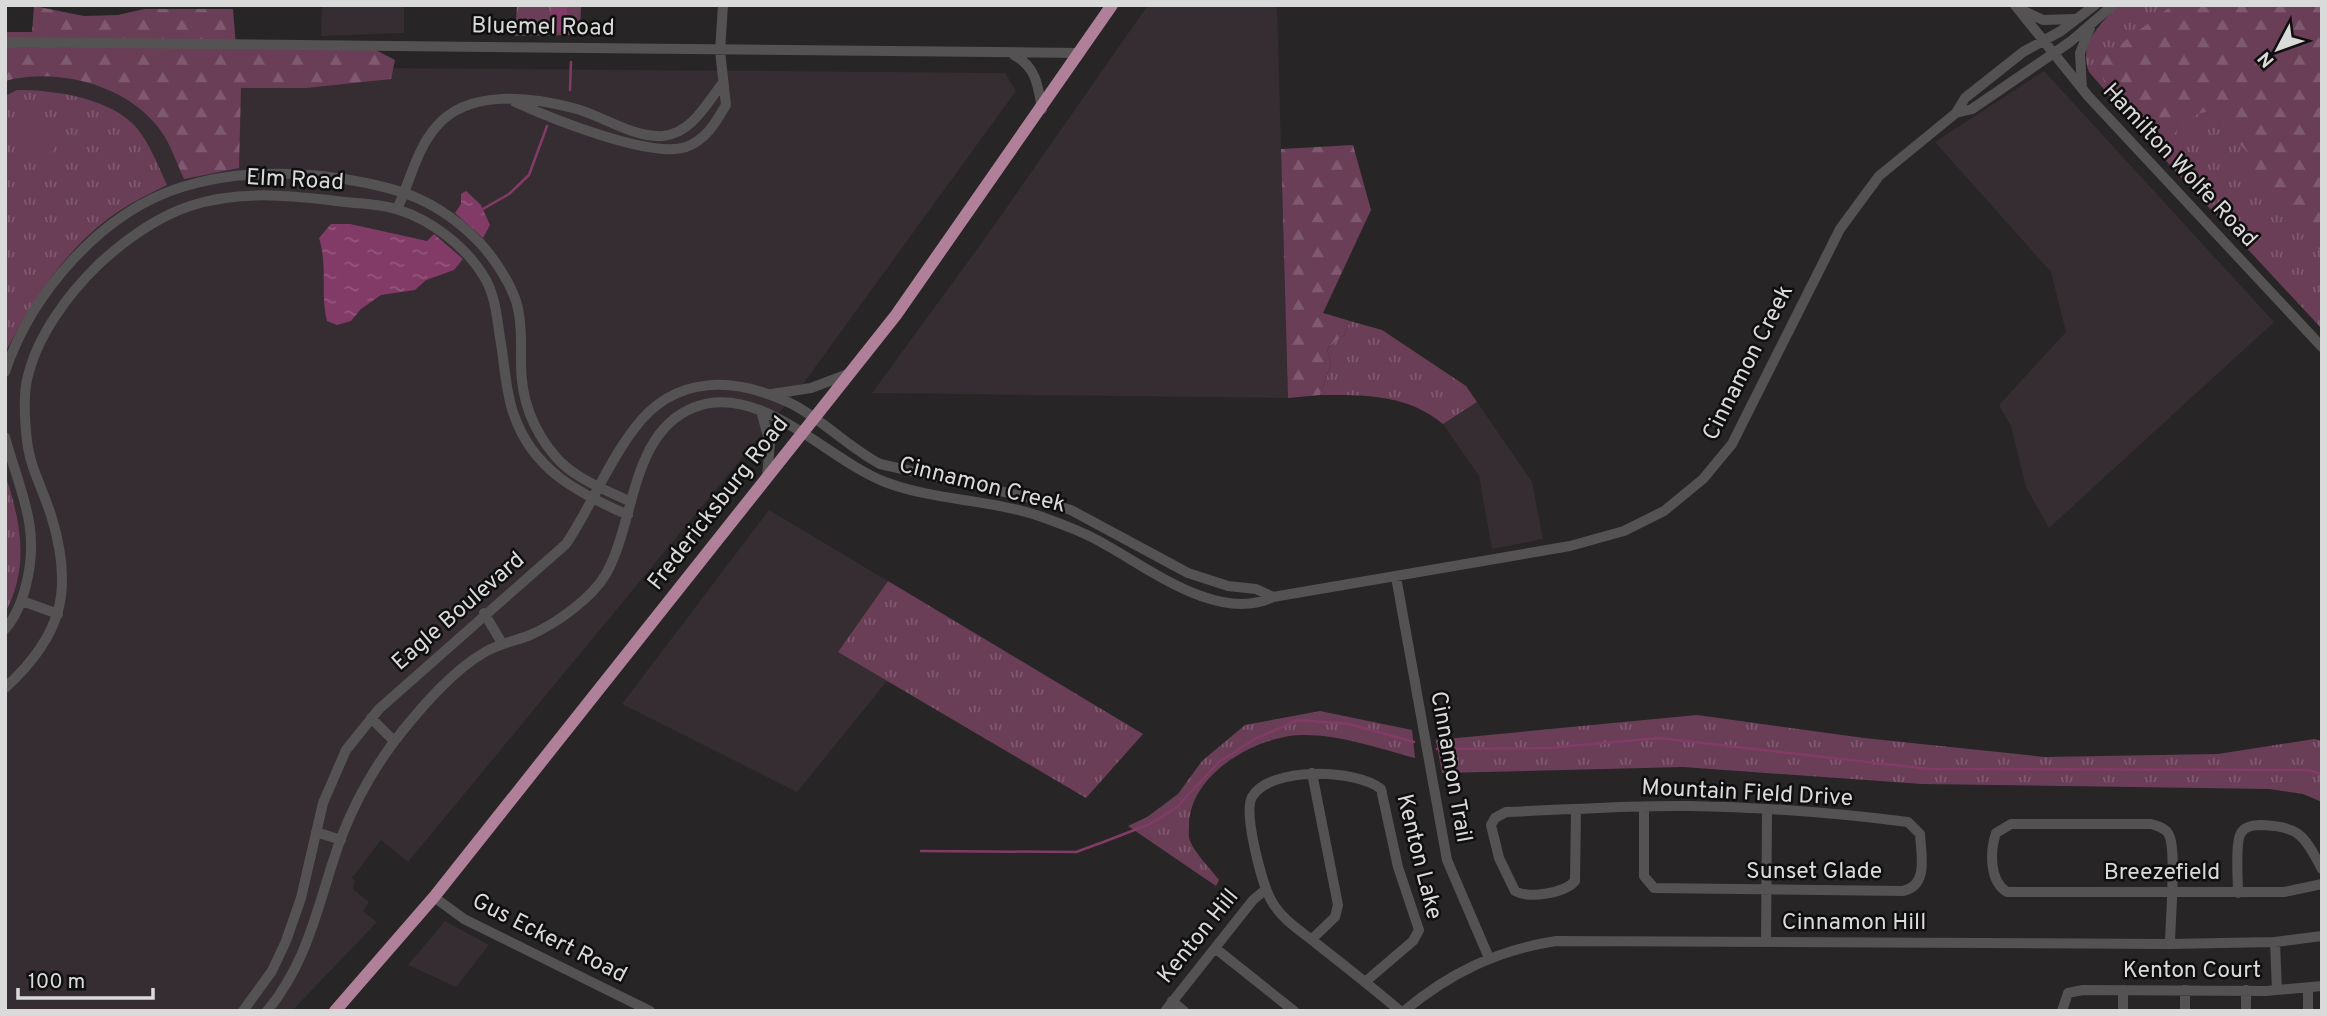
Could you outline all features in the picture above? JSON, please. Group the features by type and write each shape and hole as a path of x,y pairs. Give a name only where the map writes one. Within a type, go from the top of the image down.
{"main road":[{"name":"Fredericksburg Road","path":"335,1011 434,897 896,315 1112,5"}],"street":[{"path":"510,100 643,147 672,150 703,138 726,105 720,51 723,5"},
{"name":"Cinnamon Creek","path":"1956,113 1965,98 2024,52 2095,5"},
{"name":"Cinnamon Creek","path":"803,432 855,468 882,481 1038,516 1103,543 1168,581 1224,601 1259,603 1273,597 1551,551 1607,537 1656,515 1685,495 1720,460 1746,421 1821,265 1852,209 1896,160 1956,113 1972,108 2091,25 2113,5"},
{"path":"2016,6 2043,20 2078,18"},
{"name":"Hamilton Wolfe Road","path":"2016,6 2082,88 2322,347"},
{"path":"2082,88 2080,53 2091,25"},
{"name":"Bluemel Road","path":"5,42 1080,54"},
{"path":"1010,54 1030,66 1036,76 1042,109"},
{"path":"397,209 426,139 438,124 472,103 488,99 538,101 577,109 637,132 664,136 685,128 701,115 722,84"},
{"name":"Elm Road","path":"5,372 22,330 49,289 74,260 124,216 180,187 246,175 290,175 326,176 406,191 457,223 481,244 505,278 517,303 526,407 555,457 601,487 631,502"},
{"name":"Elm Road","path":"5,688 24,670 63,601 62,559 27,442 27,380 48,329 76,286 127,240 187,207 207,201 274,194 397,209 435,228 467,255 484,276 493,298 514,417 530,447 552,474 594,500 628,515"},
{"path":"768,394 811,388 849,373"},
{"name":"Eagle Boulevard","path":"243,1011 272,971 286,941 301,898 323,803 346,750 371,718 484,613 566,544 634,429 650,412 670,398 715,383 735,384 768,394 794,405 813,419"},
{"name":"Eagle Boulevard","path":"267,1011 297,967 310,938 341,840 359,797 394,741 425,705 481,654 502,643 532,634 581,601 605,575 654,440 679,414 699,405 721,402 761,411 803,432"},
{"path":"761,411 769,443 766,477"},
{"name":"Cinnamon Creek","path":"813,419 880,464 1006,492 1071,510 1110,529 1171,566 1228,586 1256,589 1273,597"},
{"path":"5,437 33,528 33,557 22,601 5,629"},
{"path":"920,491 923,475"},
{"name":"Cinnamon Trail","path":"1396,577 1447,860 1489,958"},
{"path":"1224,601 1228,586"},
{"path":"22,601 58,614"},
{"path":"484,613 502,643"},
{"path":"371,718 394,741"},
{"path":"1312,939 1335,917 1338,905 1312,774 1277,781 1263,787 1250,800 1258,863 1265,890 1282,915 1365,982 1402,1011"},
{"name":"Kenton Lake","path":"1312,774 1345,776 1381,789 1398,867 1419,923 1417,937 1365,982"},
{"name":"Mountain Field Drive","path":"1576,810 1575,881 1565,889 1524,894 1511,887 1492,836 1495,818 1506,812 1687,806 1898,821 1915,826"},
{"name":"Sunset Glade","path":"1644,807 1644,876 1649,885 1662,890 1909,890 1917,886 1921,874 1920,834 1915,826"},
{"path":"1766,942 1768,811"},
{"name":"Breezefield","path":"2171,893 2171,836 2163,828 2151,824 2007,825 2000,828 1993,841 1994,876 2003,889 2171,893 2238,893 2284,892 2322,884"},
{"path":"2238,893 2239,837 2247,827 2256,825 2291,828 2306,840 2322,869"},
{"path":"316,832 341,840"},
{"name":"Kenton Hill","path":"1165,1011 1253,900 1265,890"},
{"path":"2170,944 2171,893"},
{"name":"Gus Eckert Road","path":"434,897 464,919 650,1011"},
{"name":"Cinnamon Hill","path":"1402,1011 1445,979 1489,958 1556,941 2170,944 2275,942 2322,936"},
{"path":"2275,942 2277,990"},
{"path":"1215,948 1294,1011"},
{"name":"Kenton Court","path":"2062,1011 2064,997 2073,991 2277,990 2322,986"},
{"path":"2308,989 2308,1011"},
{"path":"2123,990 2123,1011"},
{"path":"2185,990 2185,1011"},
{"path":"2246,990 2246,1011"},
{"path":"1172,1001 1184,1011"}],"shaded area":[{"path":"322,5 404,5 404,33 321,36"},
{"path":"1148,5 1277,5 1288,398 872,393 986,237"},
{"path":"5,65 1005,73 1016,91 803,384 408,862 381,840 352,878 355,881 353,889 369,902 363,911 377,922 292,1011 5,1011"},
{"path":"2044,71 2274,322 2049,528 2026,487 2011,426 1999,405 2066,332 2051,272 1935,142"},
{"path":"1477,402 1532,482 1543,539 1492,549 1479,476 1443,424"},
{"path":"769,510 888,581 838,652 887,681 797,792 622,704"},
{"path":"445,921 489,945 456,987 408,965"}],"green space":[{"path":"517,5 581,5 580,35 515,36"},
{"path":"2118,5 2322,5 2322,329 2176,172 2089,72 2086,53 2089,44 2098,28"},
{"path":"2173,5 2205,5 2209,10 2211,5 2322,5 2322,252 2309,240 2287,203 2250,169 2246,151 2210,111 2197,114 2159,146 2122,107 2107,85 2098,61"},
{"path":"34,6 84,16 118,15 144,9 233,9 236,47 374,49 395,60 391,79 306,88 241,88 239,168 184,179 161,131 147,115 111,91 47,76 5,81 5,32 32,32"},
{"path":"17,90 78,97 120,114 143,136 167,185 119,211 84,240 53,274 5,353 5,96"},
{"path":"26,119 55,148 38,165 9,136"},
{"path":"1353,145 1371,210 1323,313 1350,321 1344,335 1327,349 1331,364 1320,395 1288,398 1281,149"},
{"path":"1350,321 1382,330 1466,386 1477,402 1443,424 1415,407 1385,398 1320,395 1331,364 1327,349 1344,335"},
{"path":"5,474 19,527 20,561 13,596 5,613"},
{"path":"888,581 1143,734 1086,798 838,652"},
{"path":"1320,711 1412,730 1415,758 1344,739 1300,735 1263,743 1227,762 1212,775 1200,791 1192,808 1189,826 1190,841 1219,880 1216,886 1128,826 1147,817 1178,794 1202,761 1245,725"},
{"path":"1697,715 1864,738 2045,757 2218,754 2314,739 2322,741 2322,802 2303,794 2269,789 1922,784 1683,767 1442,773 1436,740"}],"water":[{"path":"466,191 481,205 490,225 483,238 455,213 461,204 461,194"},
{"path":"331,224 350,224 427,241 434,234 463,259 454,270 426,280 415,290 381,295 361,309 351,321 337,325 327,321 319,238"}],"waterway":[{"path":"559,5 559,24"},
{"path":"570,90 571,62"},
{"path":"483,209 509,194 529,175 547,126"},
{"path":"921,851 1076,852 1150,824 1177,807 1219,762 1255,739 1298,720 1349,724 1414,742"},
{"path":"1437,749 1548,748 1659,738 1929,769 2308,770 2322,774"}]}
